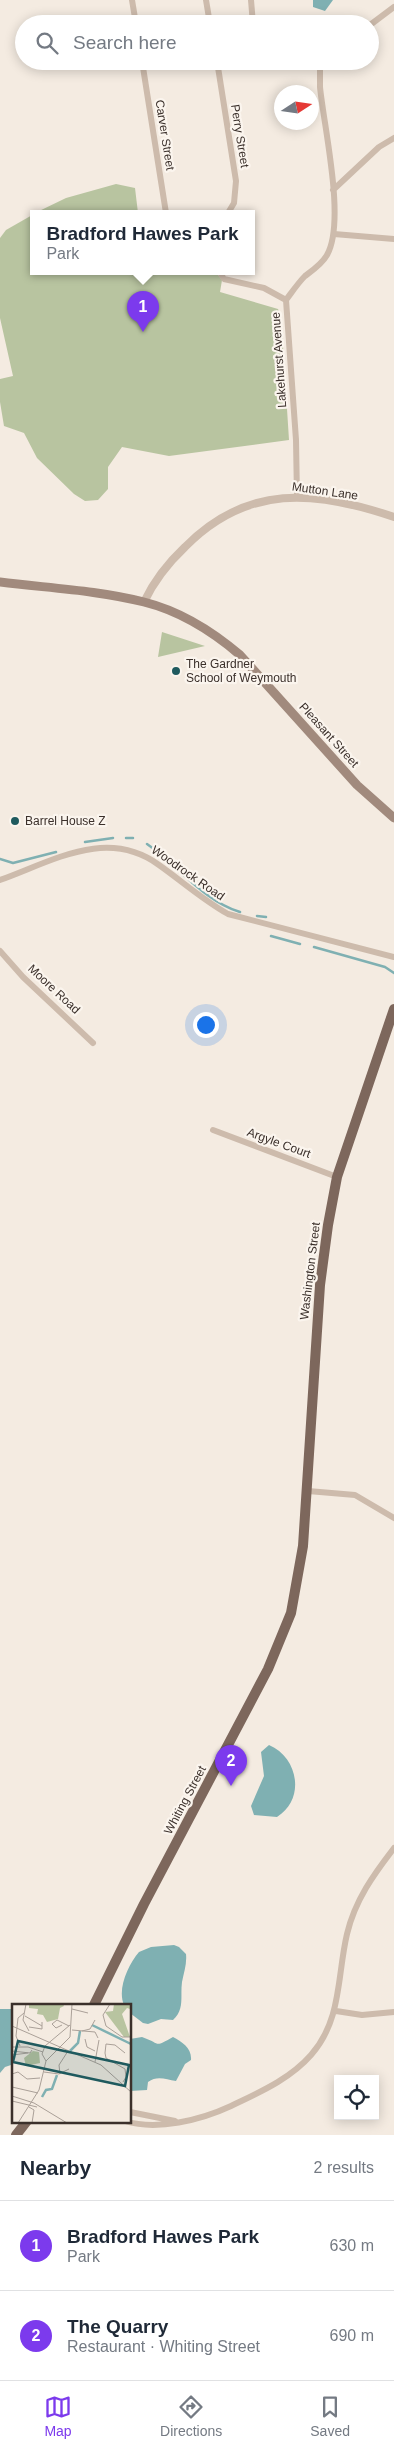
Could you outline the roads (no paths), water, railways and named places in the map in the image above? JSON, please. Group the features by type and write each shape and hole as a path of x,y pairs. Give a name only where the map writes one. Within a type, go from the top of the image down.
{"main road":[{"name":"Pleasant Street","path":"0,582 144,602 194,622 219,637 240,655 357,785 394,818"},
{"name":"Washington Street","path":"303,1546 320,1285 337,1177 394,1009"},
{"name":"Whiting Street","path":"94,2004 144,1904 274,1657 291,1613 303,1546"},
{"path":"16,2135 25,2122"}],"street":[{"path":"132,0 134,15"},
{"path":"206,0 208,15"},
{"path":"251,0 252,15"},
{"path":"379,18 394,7"},
{"name":"Carver Street","path":"143,70 166,210"},
{"name":"Perry Street","path":"218,70 236,181 235,197 229,210"},
{"name":"Lakehurst Avenue","path":"297,498 296,440 286,300 299,282 328,255 336,219 320,95 322,70"},
{"path":"333,190 379,147 394,138"},
{"path":"334,234 394,239"},
{"path":"222,275 224,279 253,285 286,300"},
{"name":"Mutton Lane","path":"144,602 160,575 196,535 235,508 250,503 283,497 348,504 394,517"},
{"name":"Woodrock Road","path":"0,880 86,849 101,846 130,849 160,865 205,901 228,914 394,956"},
{"name":"Moore Road","path":"0,951 24,978 93,1043"},
{"name":"Argyle Court","path":"213,1130 337,1177"},
{"path":"308,1491 355,1495 394,1518"},
{"path":"131,2122 157,2126 218,2112 287,2076 317,2048 336,2011 345,1944 353,1914 366,1886 394,1848"},
{"path":"336,2011 362,2015 394,2012"},
{"path":"131,2112 176,2121"}],"water":[{"path":"313,0 333,0 325,11 313,7"},
{"path":"269,1745 287,1759 295,1779 292,1800 277,1817 254,1815 251,1806 264,1776 261,1752"},
{"path":"174,1945 179,1947 186,1954 186,1965 182,1982 181,2007 177,2016 173,2020 161,2019 148,2024 143,2023 131,2014 131,2004 124,2004 122,1992 125,1977 131,1964 139,1952 151,1947"},
{"path":"0,2009 12,2009 12,2065 5,2067 0,2073"},
{"path":"142,2037 160,2044 173,2037 183,2043 188,2049 191,2060 185,2064 176,2081 162,2078 155,2079 148,2082 147,2090 131,2091 131,2039"}],"waterway":[{"path":"85,842 113,838"},
{"path":"126,838 133,838"},
{"path":"147,844 202,891 226,907 240,912"},
{"path":"0,859 13,863 56,852"},
{"path":"257,916 266,917"},
{"path":"271,936 300,944"},
{"path":"314,947 385,967 394,973"}],"place":[{"name":"Bradford Hawes Park","path":"143,332"},
{"name":"The Gardner School of Weymouth","path":"176,671"},
{"name":"Barrel House Z","path":"15,821"},
{"name":"The Quarry","path":"231,1786"}]}
